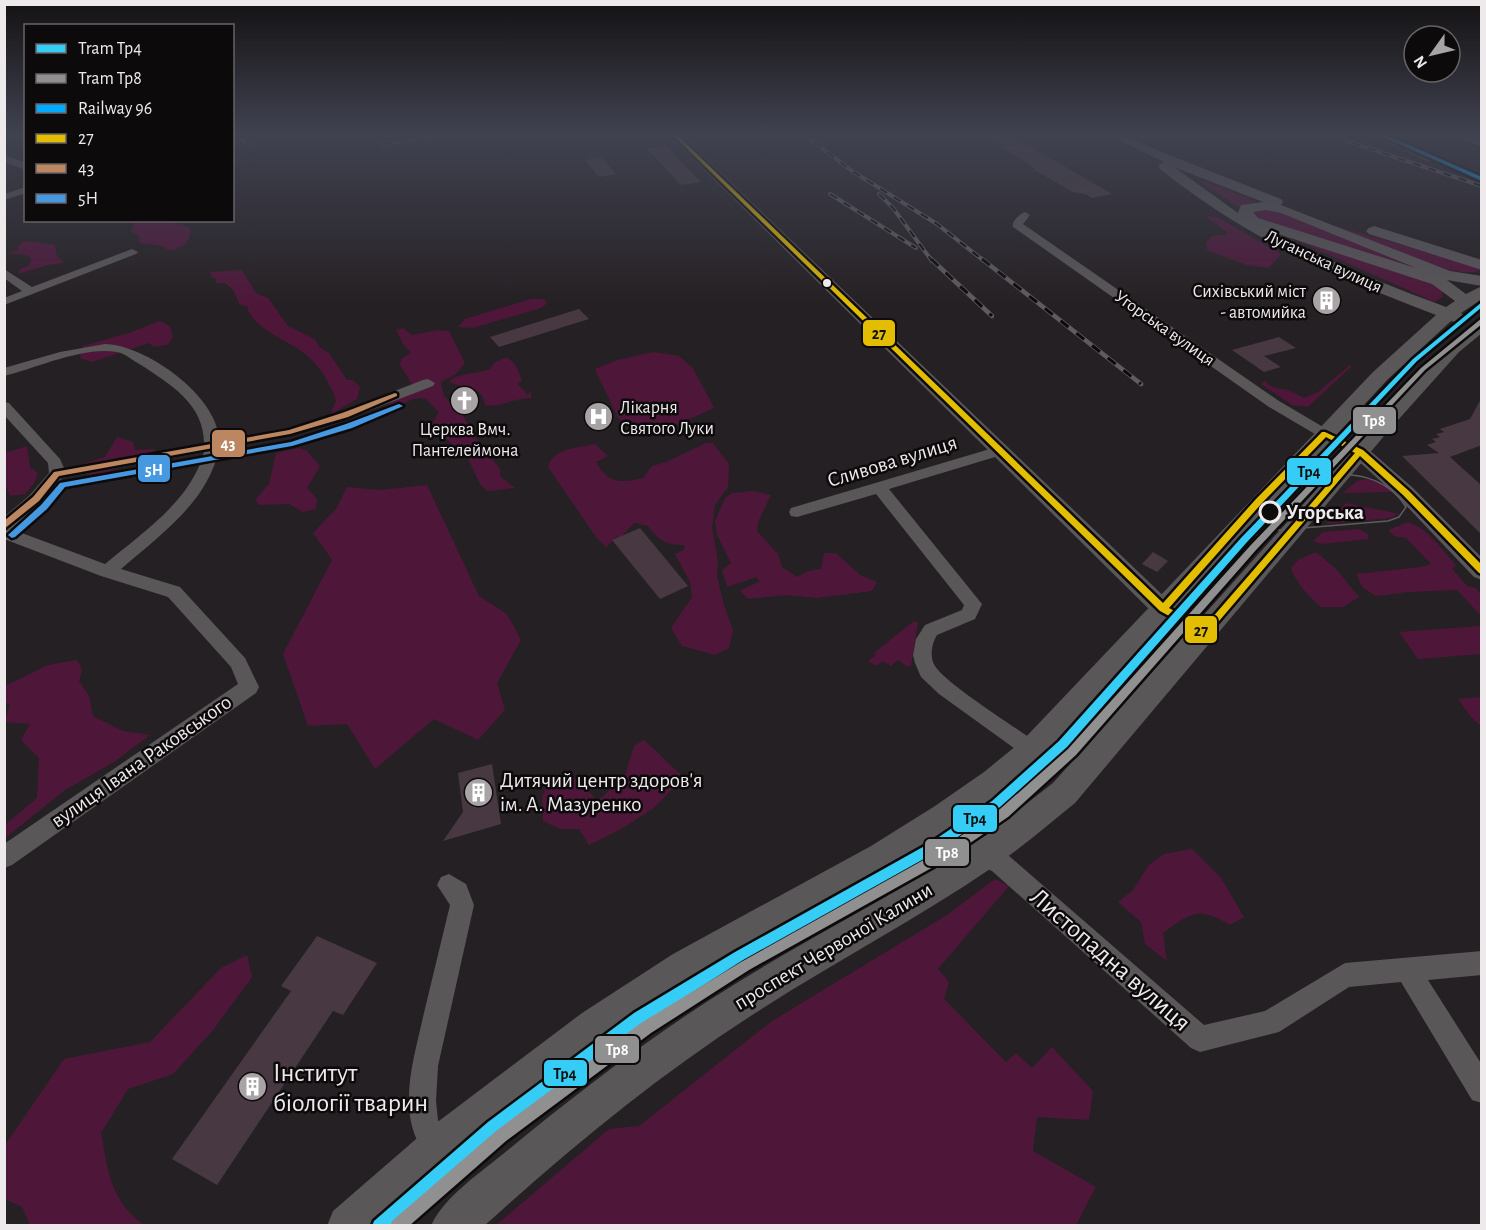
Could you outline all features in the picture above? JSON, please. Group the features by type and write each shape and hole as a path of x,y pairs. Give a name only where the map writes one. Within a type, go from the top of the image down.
{"main road":[{"name":"Луганська вулиця","path":"1196,190 1261,232 1333,268 1482,325"},
{"path":"1207,190 1253,221 1412,300"},
{"path":"1233,190 1285,210 1442,278 1465,301"},
{"name":"Луганська вулиця","path":"1245,190 1269,200 1478,263"},
{"path":"1478,263 1433,253 1285,210 1258,205 1246,208 1245,212 1253,221 1442,278 1482,280"},
{"path":"348,1226 437,1147 595,1026 658,983 882,857 995,781 1032,750 1163,609 1259,501 1420,336 1465,301 1482,291"},
{"name":"проспект Червоної Калини","path":"452,1226 519,1167 666,1050 762,988 983,856 1064,793 1360,452 1453,348 1482,325"},
{"path":"1325,434 1360,452"},
{"path":"1163,609 1205,632"},
{"path":"946,816 983,856"}],"street":[{"path":"732,190 1163,609"},
{"path":"4,197 24,191"},
{"name":"Угорська вулиця","path":"1025,215 1017,225 1274,404 1325,434"},
{"path":"4,302 132,252"},
{"path":"4,272 31,292"},
{"path":"4,372 91,349 119,348 165,374 193,396 206,415 213,447 207,468 196,491 107,573 4,532"},
{"path":"4,526 36,499 57,474 291,432 345,415 428,383"},
{"path":"4,406 55,462 57,474"},
{"name":"Сливова вулиця","path":"797,512 1000,451"},
{"path":"1360,452 1398,486 1482,572"},
{"path":"1344,472 1362,474 1398,486"},
{"path":"879,487 973,603 969,614 931,630 925,639 922,655 928,672 946,688 1032,750"},
{"name":"вулиця Івана Раковського","path":"4,856 249,687 238,663 174,592 107,573"},
{"name":"Листопадна вулиця","path":"983,856 1000,863 1200,1039 1270,1023 1345,975 1482,963"},
{"path":"437,1147 424,1123 422,1101 425,1066 462,905 458,892 449,885"},
{"path":"1408,971 1482,1090"}],"shaded area":[{"path":"1214,190 1228,190 1257,202 1238,207"},
{"path":"1275,209 1439,278 1257,219 1252,211"},
{"path":"1205,216 1217,217 1281,254 1269,268 1246,265 1207,250 1206,242 1212,236 1226,235 1227,232"},
{"path":"134,222 175,222 190,228 188,241 170,251 162,246 139,243 140,237 131,231"},
{"path":"1336,226 1481,268 1481,270 1468,272 1431,265"},
{"path":"1294,239 1429,279 1442,290 1443,297 1434,302"},
{"path":"28,241 55,245 57,256 64,263 18,274 20,269 30,265 31,258 23,254 8,254 17,250 21,243"},
{"path":"242,270 256,293 268,298 288,326 315,339 319,347 329,353 347,380 353,380 360,387 357,399 330,415 336,400 327,380 315,363 297,348 255,321 247,306 240,305 233,290 225,283 216,283 217,279 212,277 210,272"},
{"path":"531,299 544,299 547,303 541,308 473,328 458,327 465,319"},
{"path":"159,321 168,325 172,331 173,338 167,345 154,347 149,343 92,362 80,358 83,346 132,332"},
{"path":"403,328 412,335 438,330 449,331 465,363 455,375 441,383 444,396 463,415 474,436 500,469 500,476 515,488 488,491 481,486 467,457 431,426 439,412 426,399 410,400 385,414 381,410 401,395 415,389 400,365 401,359 411,353 396,330"},
{"path":"653,352 679,356 693,368 714,408 683,422 644,435 618,418 595,369 618,360"},
{"path":"507,357 515,364 522,380 518,384 528,395 530,391 532,398 491,406 485,405 483,397 475,389 449,381 457,376 490,369 494,363"},
{"path":"1350,365 1352,366 1308,407 1292,405 1261,384 1265,380 1273,387 1290,391 1304,398 1318,392"},
{"path":"117,437 133,442 135,450 155,449 146,465 124,465 106,473 86,475 85,463 105,457"},
{"path":"706,443 713,443 729,464 728,487 715,505 712,527 718,561 717,576 733,630 729,648 715,655 682,646 671,628 692,597 690,582 675,554 684,550 685,545 664,541 648,526 634,523 620,538 616,537 607,546 608,549 596,537 548,467 551,460 561,452 595,444 608,456 596,462 605,474 616,480 635,480 643,478 652,466 666,462"},
{"path":"27,446 30,467 38,473 34,483 25,494 10,496 7,488 5,489 5,453"},
{"path":"299,448 306,450 320,466 307,488 317,499 316,509 303,512 289,504 258,505 256,499 269,484 276,453"},
{"path":"1367,479 1382,484 1393,492 1343,493 1357,481"},
{"path":"427,485 479,596 507,614 521,640 497,683 505,710 478,740 434,719 375,769 347,724 308,726 283,654 332,560 313,533 336,509 347,487 379,490"},
{"path":"753,491 771,495 758,522 757,531 778,554 782,567 797,577 808,571 821,569 824,553 836,553 860,575 877,582 872,591 817,598 788,595 748,599 740,591 760,581 756,577 727,587 722,570 731,563 717,535 715,521 725,498 732,493"},
{"path":"1346,503 1399,514 1390,518 1326,524"},
{"path":"1408,522 1416,525 1435,540 1456,565 1452,569 1467,586 1476,588 1481,594 1481,616 1457,590 1376,596 1363,588 1356,574 1431,564 1406,538 1394,536 1388,530"},
{"path":"1358,529 1367,533 1369,539 1322,544 1313,541 1323,532"},
{"path":"1316,552 1336,569 1359,597 1343,607 1321,607 1308,594 1296,579 1291,568 1298,560"},
{"path":"914,621 918,623 911,666 906,666 898,660 891,666 883,661 876,666 868,661 876,655 874,653"},
{"path":"1481,626 1481,654 1418,659 1399,632"},
{"path":"77,660 82,670 79,681 89,696 93,716 123,731 150,735 114,762 65,790 5,838 5,825 37,798 39,758 21,740 30,724 5,722 10,704 5,703 5,686 48,665"},
{"path":"1482,697 1481,726 1458,699"},
{"path":"644,740 683,777 654,808 621,829 589,845 579,829 560,829 543,821 542,796 550,782 575,778 586,787 597,802 625,775 634,746"},
{"path":"1192,849 1221,878 1244,917 1230,925 1210,915 1202,914 1195,914 1180,921 1163,933 1167,961 1145,944 1141,922 1118,902 1133,890 1149,865 1164,854"},
{"path":"995,879 1009,886 938,969 949,982 944,999 1006,1062 1016,1053 1032,1068 1052,1047 1093,1091 1089,1120 1037,1117 1033,1151 1096,1187 1076,1225 495,1226 609,1129 639,1126 772,1021 947,915"},
{"path":"247,955 252,977 213,1030 173,1074 128,1089 101,1133 112,1184 117,1195 133,1216 144,1225 30,1225 22,1207 5,1199 5,1145 64,1059 150,1042 221,968"}],"building":[{"path":"1070,190 1106,190 1112,194 1092,198"},
{"path":"579,309 589,319 499,347 490,337"},
{"path":"1279,337 1296,348 1264,356 1281,367 1264,372 1232,350"},
{"name":"Церква Вмч. Пантелеймона","path":"472,390 480,402 458,409 450,397"},
{"path":"1482,397 1482,445 1450,457 1482,486 1482,535 1402,456 1439,453 1427,445 1436,442 1432,439 1440,437 1436,434 1444,432 1440,429 1470,419"},
{"path":"640,528 688,586 660,599 612,540"},
{"path":"1153,552 1168,561 1157,572 1142,564"},
{"name":"Дитячий центр здоров'я ім. А. Мазуренко","path":"492,764 501,824 443,841 463,812 458,773"},
{"name":"Інститут біології тварин","path":"317,936 377,963 343,1015 333,1011 217,1185 172,1159 291,991 281,986"}],"tram line":[{"name":"Тр4","path":"379,1226 493,1127 639,1018 739,956 934,847 996,804 1063,744 1244,540 1415,360 1482,304"},
{"name":"Тр8","path":"397,1226 501,1136 646,1028 745,966 940,857 1004,813 1072,752 1253,548 1423,369 1482,320"},
{"path":"1244,540 1268,531 1388,521 1399,517 1406,507 1389,489 1368,478 1344,475 1319,477"}],"railway":[{"path":"883,190 937,224 984,261"},
{"path":"830,194 916,248"},
{"path":"879,194 893,208 932,261"},
{"path":"931,259 992,316"},
{"path":"982,259 1141,384"}],"transit line":[{"name":"27","path":"732,190 1163,609 1205,632 1360,452"},
{"name":"43","path":"57,474 290,432 345,415 395,395"},
{"name":"5Н","path":"12,535 44,507 63,485 292,444 349,426 399,406"},
{"name":"27","path":"1163,609 1259,501 1325,434 1360,452 1406,493 1482,571"},
{"name":"43","path":"4,526 36,499 57,474"}],"place":[{"name":"Сихівський міст - автомийка","path":"1327,301"},
{"name":"Церква Вмч. Пантелеймона","path":"465,400"},
{"name":"Лікарня Святого Луки","path":"599,417"},
{"name":"Угорська","path":"1270,512"},
{"name":"Дитячий центр здоров'я ім. А. Мазуренко","path":"479,792"},
{"name":"Інститут біології тварин","path":"252,1087"}]}
